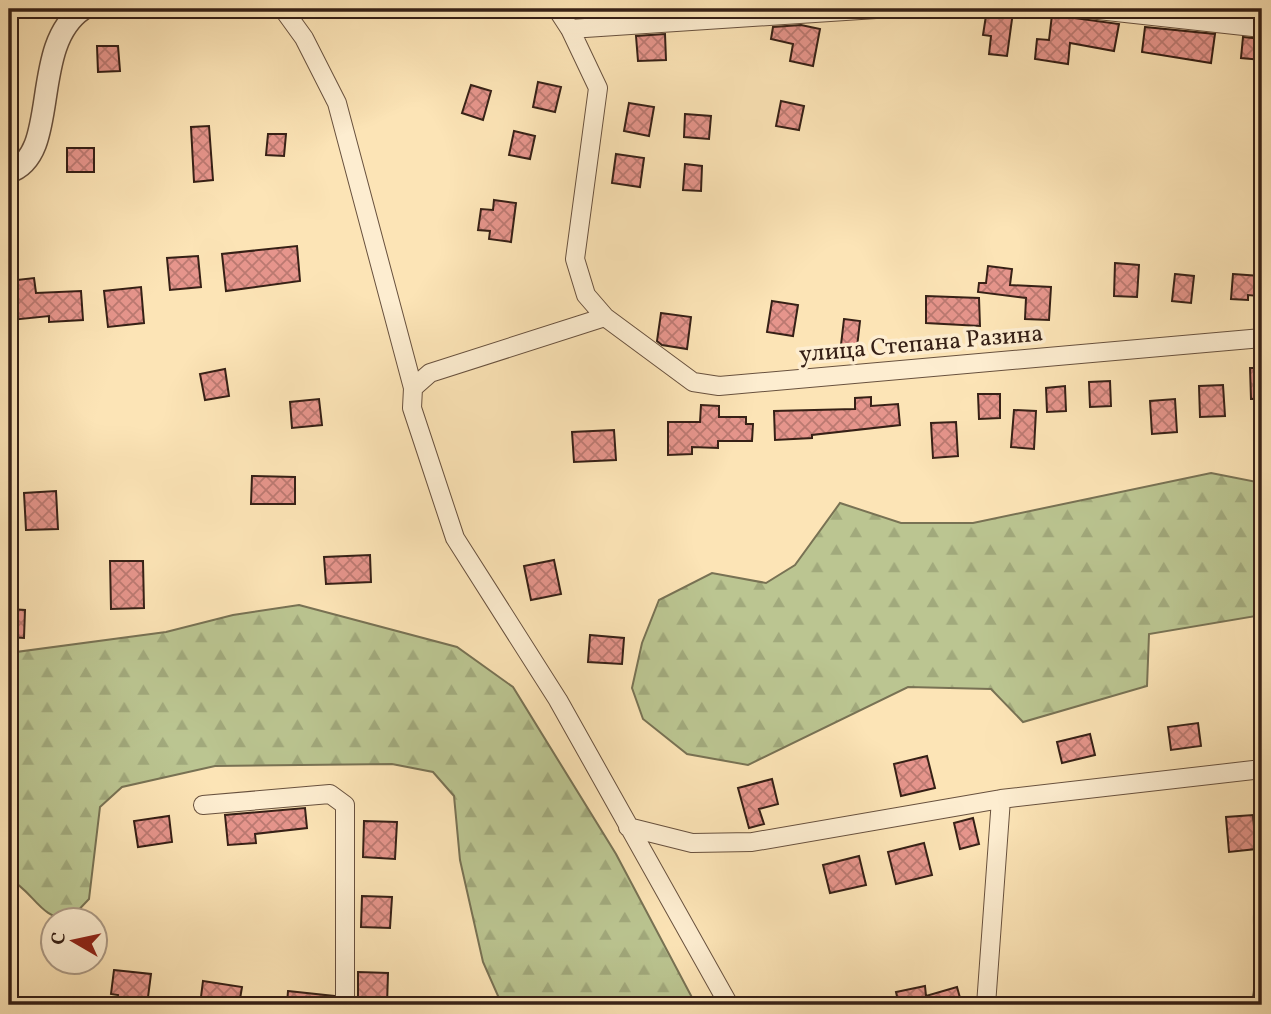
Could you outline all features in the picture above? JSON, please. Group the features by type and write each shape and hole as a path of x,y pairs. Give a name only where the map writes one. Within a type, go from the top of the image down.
{"street":[{"path":"9,172 18,169 36,148 54,43 70,17 83,9"},
{"path":"283,9 304,38 337,103 413,388 412,408 455,538 558,700 729,1005"},
{"name":"улица Степана Разина","path":"557,9 570,29 598,88 575,259 586,295 605,317 693,382 719,386 1262,338"},
{"path":"570,29 758,12 876,9"},
{"path":"1089,9 1262,28"},
{"path":"413,388 430,373 605,317"},
{"path":"628,827 692,843 752,842 1001,799 1262,769"},
{"path":"203,805 330,794 345,805 345,1005"},
{"path":"986,1005 1001,799"}],"green space":[{"path":"1211,473 1262,483 1262,615 1149,634 1147,686 1023,722 991,689 908,687 748,765 687,754 643,719 632,688 642,643 659,600 712,573 766,583 795,565 840,503 901,523 973,523"},
{"path":"299,605 457,647 513,687 616,854 696,1005 502,1005 483,962 460,860 454,796 433,772 392,764 215,766 122,787 100,807 89,899 82,906 40,906 9,879 9,653 166,632 233,615"},
{"path":"1262,908 1262,1005 1250,1005 1255,986 1254,914"}],"building":[{"path":"987,9 1013,12 1007,56 989,54 991,36 983,35"},
{"path":"1052,15 1119,24 1114,51 1070,43 1068,64 1035,59 1037,39 1049,40"},
{"path":"801,25 820,29 813,66 790,61 793,44 771,39 773,27"},
{"path":"1145,27 1215,34 1211,63 1142,52"},
{"path":"665,34 666,60 638,61 636,36"},
{"path":"1243,37 1262,39 1262,60 1241,58"},
{"path":"97,46 118,46 120,71 98,72"},
{"path":"538,82 561,87 555,112 533,107"},
{"path":"471,85 491,91 483,120 462,113"},
{"path":"781,101 804,106 799,130 776,126"},
{"path":"629,103 654,107 649,136 624,131"},
{"path":"685,114 711,116 709,139 684,137"},
{"path":"209,126 213,180 194,182 191,127"},
{"path":"514,131 535,136 530,159 509,155"},
{"path":"268,134 286,134 284,156 266,155"},
{"path":"67,148 94,148 94,172 67,172"},
{"path":"616,154 644,158 640,187 612,183"},
{"path":"685,164 702,166 701,191 683,190"},
{"path":"494,200 516,203 511,242 489,239 490,231 478,230 481,209 493,210"},
{"path":"297,246 300,281 226,291 222,254"},
{"path":"198,256 201,287 170,290 167,258"},
{"path":"1115,263 1139,265 1137,297 1114,296"},
{"path":"988,266 1012,269 1010,285 1051,287 1049,320 1025,319 1026,298 978,292 979,283 986,283"},
{"path":"1175,274 1194,276 1191,303 1172,301"},
{"path":"1233,274 1260,276 1258,296 1248,295 1248,300 1231,299"},
{"path":"34,278 36,293 81,291 83,320 49,322 49,316 11,320 9,281"},
{"path":"141,287 144,323 108,327 104,291"},
{"path":"926,296 979,298 980,326 926,323"},
{"path":"772,301 798,305 793,336 767,332"},
{"path":"661,313 691,317 687,349 662,345 657,341"},
{"path":"844,319 860,321 857,347 841,345"},
{"path":"1250,368 1262,368 1262,399 1251,399"},
{"path":"225,369 229,396 205,400 200,374"},
{"path":"1110,381 1111,406 1090,407 1089,382"},
{"path":"1223,385 1225,416 1200,417 1199,386"},
{"path":"1065,386 1066,411 1047,412 1046,388"},
{"path":"978,394 1000,394 1000,418 979,419"},
{"path":"871,397 871,406 898,404 900,425 812,435 812,438 775,440 774,411 855,409 855,398"},
{"path":"319,399 322,425 292,428 290,402"},
{"path":"1175,399 1177,432 1152,434 1150,401"},
{"path":"701,405 719,406 719,417 746,417 746,424 753,424 752,441 718,441 718,448 692,447 692,454 668,455 668,422 700,422"},
{"path":"1014,410 1036,411 1034,449 1011,447"},
{"path":"956,422 958,456 933,458 931,423"},
{"path":"614,430 616,460 574,462 572,432"},
{"path":"252,476 295,477 295,504 251,504"},
{"path":"56,491 58,529 26,530 24,493"},
{"path":"370,555 371,582 326,584 324,557"},
{"path":"554,560 561,594 531,600 524,566"},
{"path":"110,561 143,561 144,608 111,609"},
{"path":"9,609 25,610 24,638 9,637"},
{"path":"590,635 624,638 622,664 588,662"},
{"path":"1198,723 1201,746 1171,750 1168,727"},
{"path":"1090,734 1095,755 1062,763 1057,742"},
{"path":"927,756 935,788 901,796 894,764"},
{"path":"772,779 778,804 759,809 764,824 749,828 738,788"},
{"path":"305,808 307,828 255,834 256,843 228,845 225,815"},
{"path":"1253,815 1256,849 1229,852 1226,817"},
{"path":"169,816 172,842 138,847 134,821"},
{"path":"973,818 979,844 960,849 954,823"},
{"path":"364,821 397,822 395,859 363,857"},
{"path":"924,843 932,875 896,884 888,852"},
{"path":"859,856 866,885 830,893 823,865"},
{"path":"362,896 392,897 390,928 361,927"},
{"path":"114,970 151,974 147,1005 117,1003 118,995 111,994"},
{"path":"358,972 388,973 387,1005 358,1005"},
{"path":"203,981 242,987 239,1005 200,1005"},
{"path":"925,986 926,996 957,987 962,1005 899,1005 896,992"},
{"path":"288,991 334,996 334,1005 287,1005"}]}
